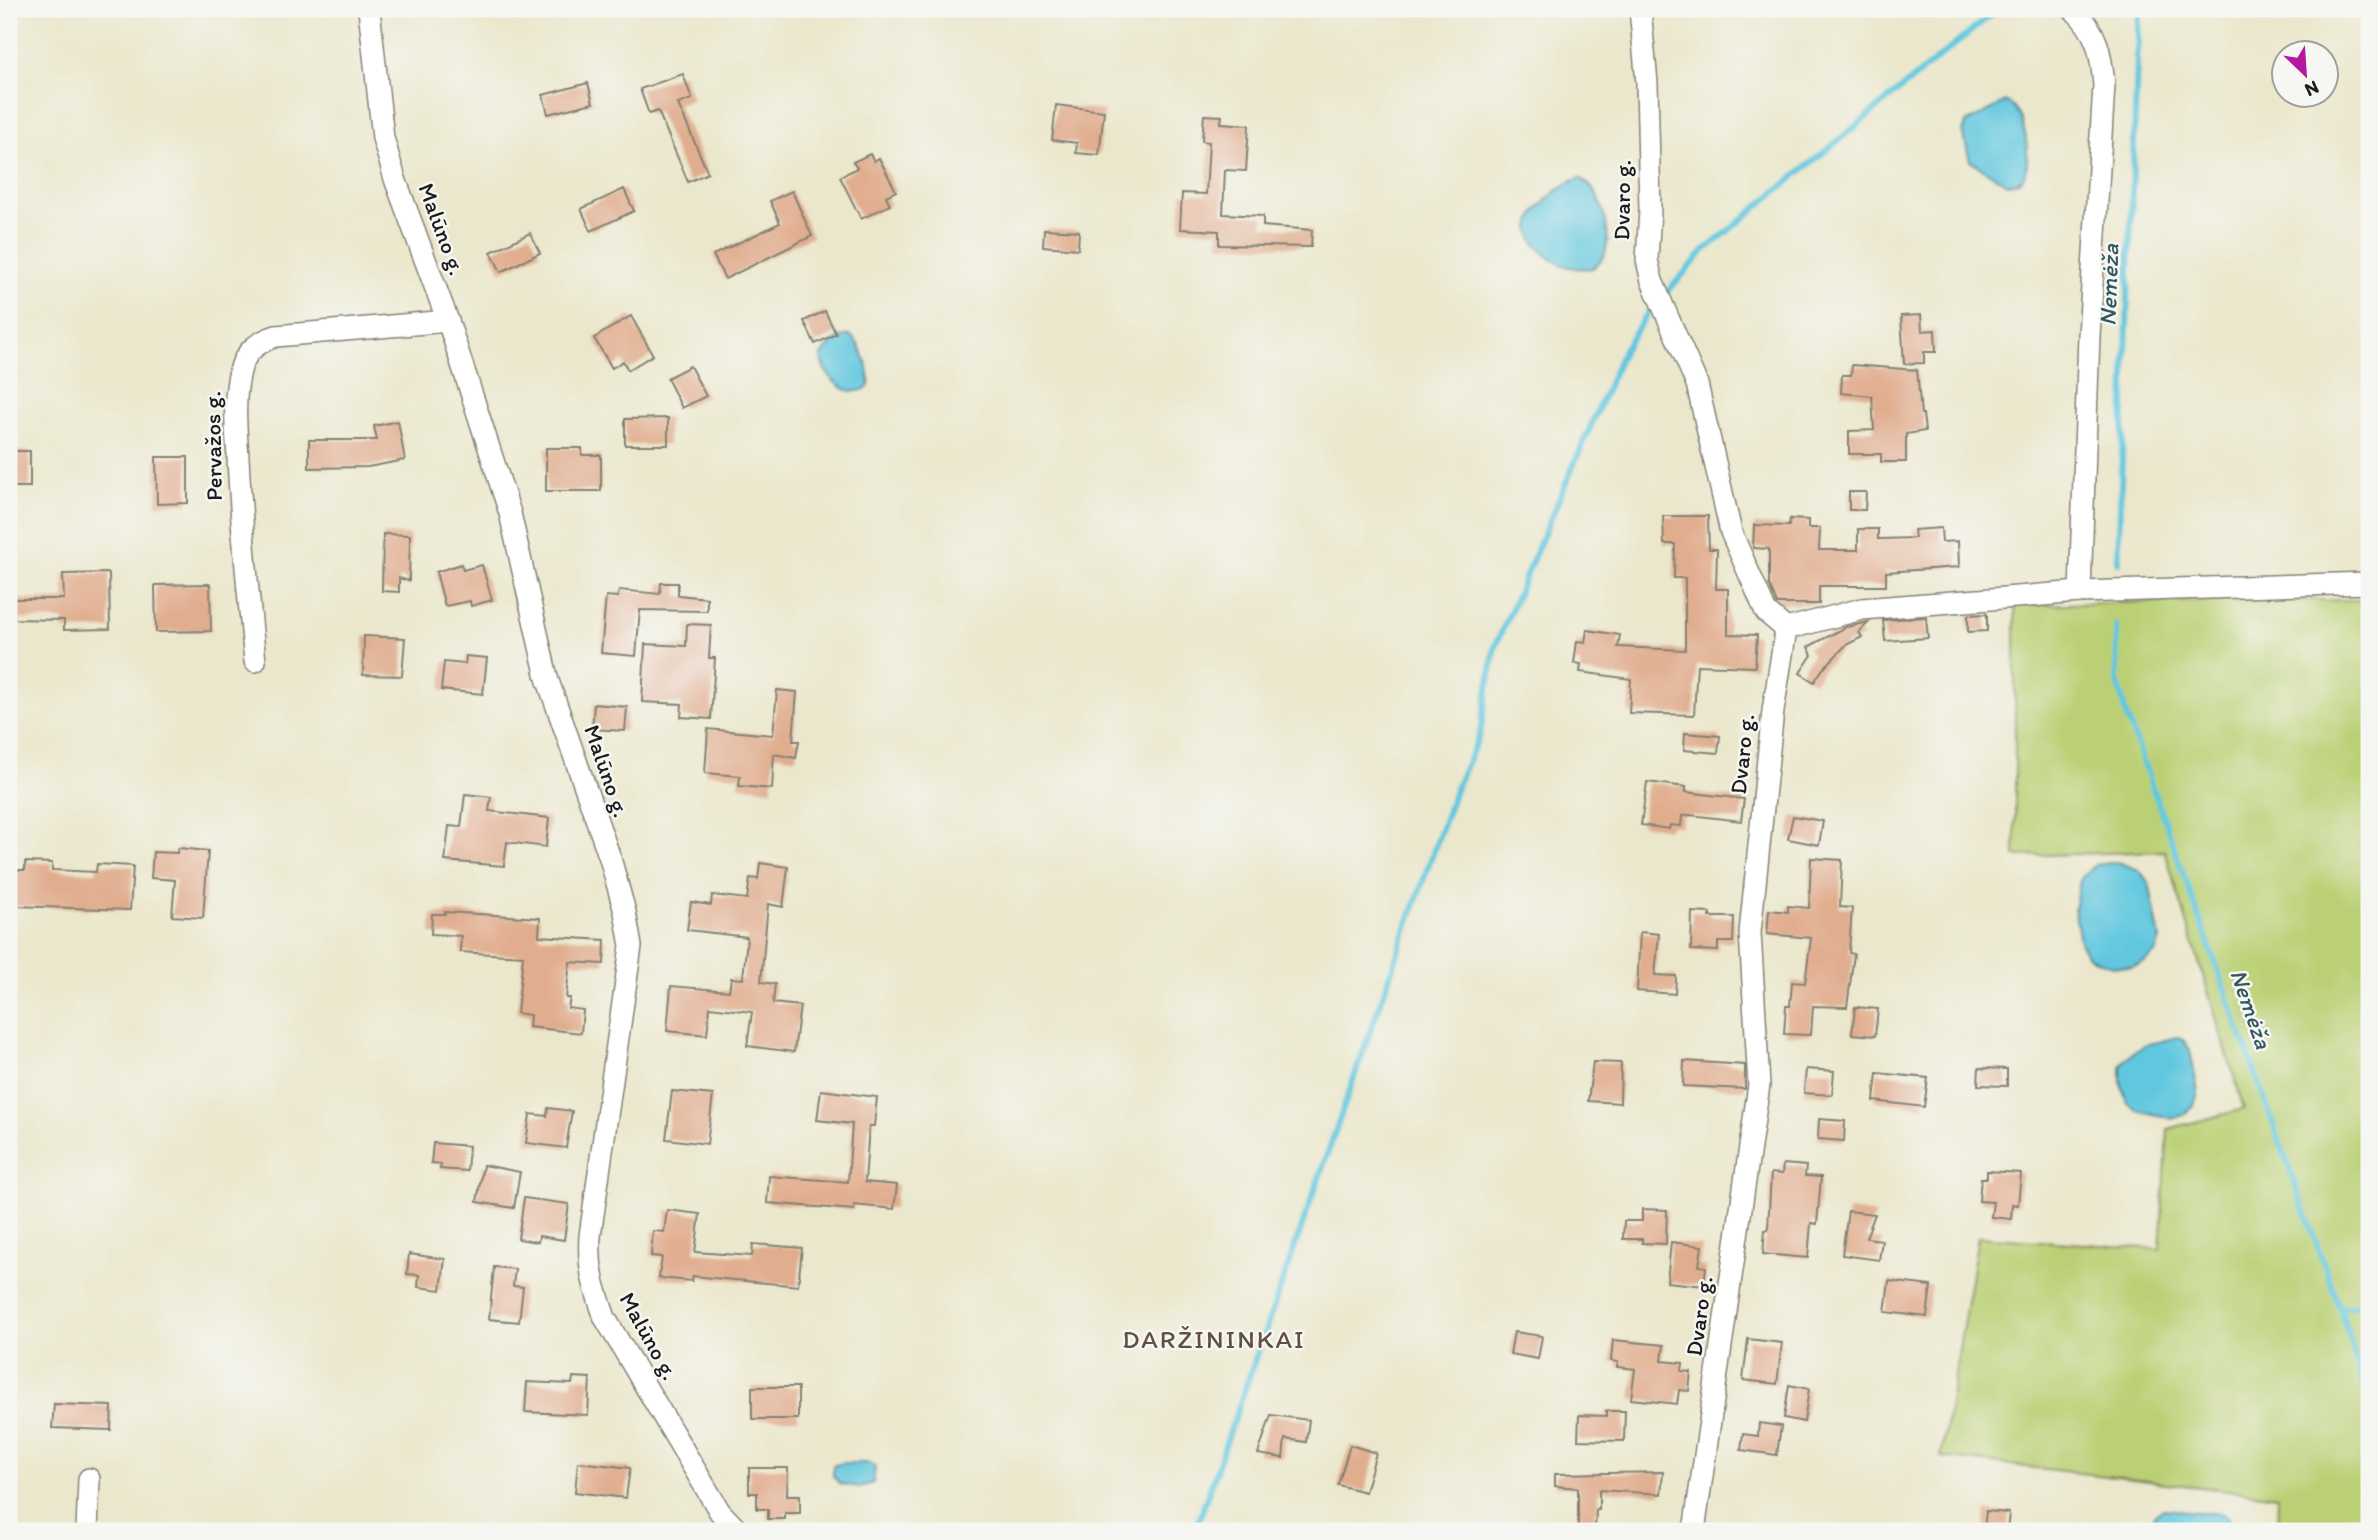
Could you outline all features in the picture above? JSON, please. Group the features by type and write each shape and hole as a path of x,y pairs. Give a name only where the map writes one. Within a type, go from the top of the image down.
{"street":[{"name":"Malūno g.","path":"369,9 383,138 395,179 448,321 510,513 547,678 610,858 631,946 590,1236 589,1263 593,1285 605,1318 720,1512 738,1531"},
{"name":"Dvaro g.","path":"1640,9 1647,83 1650,210 1647,260 1652,281 1697,384 1731,532 1766,612 1786,629 1773,710 1750,932 1759,1085 1694,1531"},
{"path":"2073,9 2090,27 2101,52 2104,85 2089,336 2080,592"},
{"name":"Pervažos g.","path":"255,661 240,509 235,409 240,370 250,351 258,342 276,336 448,321"},
{"path":"1786,629 1862,609 2080,592 2369,583"},
{"path":"87,1531 89,1479"}],"green space":[{"path":"2369,600 2369,1531 2277,1531 2278,1496 1941,1457 1978,1237 2160,1249 2168,1129 2244,1109 2165,851 2015,856 2015,605"}],"water":[{"path":"2005,102 2018,112 2027,147 2023,177 2008,184 1970,161 1963,132 1966,123"},
{"path":"1580,178 1599,200 1607,231 1606,250 1601,260 1593,268 1583,269 1566,266 1542,251 1533,240 1530,227 1542,204 1557,191"},
{"path":"850,335 862,352 869,373 869,386 862,390 854,391 839,386 827,373 821,358 833,343"},
{"path":"2118,862 2139,870 2149,883 2160,939 2156,952 2145,962 2131,967 2112,966 2088,957 2080,942 2074,908 2081,877 2096,865"},
{"path":"2178,1037 2190,1050 2198,1092 2194,1106 2184,1115 2171,1118 2137,1110 2127,1102 2121,1083 2121,1066 2126,1058 2145,1045"},
{"path":"842,1463 869,1463 875,1467 873,1483 860,1487 840,1484 833,1476 833,1466"},
{"path":"2164,1509 2223,1514 2228,1518 2230,1531 2151,1531 2153,1517"}],"building":[{"path":"683,74 692,99 678,104 708,173 688,182 658,111 649,114 640,89"},
{"path":"588,83 593,103 548,114 543,95"},
{"path":"1056,105 1104,111 1099,155 1076,153 1077,143 1052,140"},
{"path":"1204,115 1222,116 1221,123 1249,125 1246,171 1225,170 1223,214 1263,216 1263,226 1312,230 1311,247 1219,245 1219,231 1180,229 1182,193 1206,194 1209,142 1202,141"},
{"path":"870,154 874,161 879,158 896,191 886,196 890,205 861,219 840,177 857,168 853,162"},
{"path":"624,189 634,211 591,231 581,209"},
{"path":"792,191 812,236 725,279 713,255 780,223 770,201"},
{"path":"1044,229 1079,231 1078,249 1043,246"},
{"path":"530,233 540,253 501,272 491,252"},
{"path":"825,311 836,334 815,344 804,321"},
{"path":"1921,315 1922,331 1935,330 1936,352 1924,352 1924,363 1904,364 1901,316"},
{"path":"631,316 653,355 628,370 623,361 612,368 594,338"},
{"path":"1852,365 1917,370 1925,431 1906,434 1906,462 1881,462 1881,454 1849,454 1849,431 1874,430 1872,396 1841,393 1842,375 1851,375"},
{"path":"690,366 706,396 682,408 667,378"},
{"path":"668,418 668,445 625,445 625,419"},
{"path":"398,421 405,460 368,467 309,468 309,440 377,440 374,426"},
{"path":"546,448 582,448 582,455 601,455 601,491 546,491"},
{"path":"9,451 30,451 30,487 9,487"},
{"path":"156,457 188,457 188,503 157,504"},
{"path":"1849,492 1866,492 1865,510 1849,510"},
{"path":"1663,516 1708,516 1709,549 1717,549 1716,589 1728,589 1728,634 1757,635 1755,667 1697,665 1694,715 1629,713 1631,679 1580,672 1581,664 1574,663 1577,641 1585,642 1587,630 1620,635 1618,647 1685,650 1685,578 1674,578 1675,544 1664,544"},
{"path":"1790,519 1808,520 1808,528 1820,528 1819,550 1858,550 1858,529 1878,529 1878,539 1915,538 1914,530 1941,528 1942,542 1958,541 1959,567 1886,572 1886,586 1819,586 1819,604 1777,604 1769,585 1769,549 1753,548 1754,525 1789,526"},
{"path":"383,534 410,535 409,581 399,578 399,592 382,591"},
{"path":"461,564 463,570 482,565 492,600 471,606 470,601 445,606 436,572"},
{"path":"109,573 110,629 64,630 64,620 9,619 9,599 64,599 63,574"},
{"path":"661,583 678,583 678,595 707,598 707,611 640,610 636,656 601,653 606,596 618,597 619,590 660,594"},
{"path":"210,584 211,631 156,632 155,585"},
{"path":"1987,614 1987,631 1968,632 1968,615"},
{"path":"1926,617 1928,638 1885,641 1883,620"},
{"path":"1869,622 1859,632 1862,637 1846,645 1814,682 1800,673 1812,655 1808,647 1846,627"},
{"path":"687,624 711,625 709,658 715,658 711,719 681,717 682,704 642,702 645,644 686,646"},
{"path":"364,636 405,638 402,676 363,675"},
{"path":"466,656 487,658 483,694 441,690 444,662 465,664"},
{"path":"777,690 797,692 793,741 799,741 796,758 774,754 772,789 739,786 740,776 705,773 708,729 773,735"},
{"path":"594,704 627,707 625,731 592,729"},
{"path":"1685,733 1720,736 1718,753 1684,750"},
{"path":"1647,782 1686,787 1686,792 1744,799 1741,821 1690,815 1682,816 1681,826 1670,825 1669,829 1641,825"},
{"path":"465,794 491,797 489,811 549,818 546,847 507,842 504,866 445,861 449,826 461,827"},
{"path":"1793,816 1823,821 1819,845 1788,839"},
{"path":"178,848 208,851 203,918 172,916 175,880 151,878 153,852 177,853"},
{"path":"1811,858 1842,860 1840,907 1852,908 1849,953 1854,954 1847,1007 1813,1006 1811,1035 1784,1034 1786,1006 1790,1006 1792,982 1805,983 1811,938 1767,934 1769,910 1788,912 1788,906 1809,908"},
{"path":"25,862 52,863 52,870 96,872 97,864 133,866 130,910 15,906 15,870 25,870"},
{"path":"760,863 788,867 783,907 768,904 761,982 775,984 773,1003 800,1006 794,1052 747,1046 752,1012 710,1007 707,1035 667,1031 671,986 729,991 731,978 743,979 747,937 687,930 691,902 711,905 712,895 747,899 750,878 758,879"},
{"path":"445,912 540,918 539,936 605,940 604,964 570,962 566,998 570,998 568,1008 583,1010 581,1033 529,1027 530,1015 517,1013 523,956 460,952 461,936 431,934 432,914"},
{"path":"1692,912 1710,913 1710,917 1734,917 1733,942 1718,942 1718,951 1691,950"},
{"path":"1640,932 1659,934 1655,975 1676,976 1675,994 1637,991"},
{"path":"1855,1007 1878,1009 1875,1036 1852,1034"},
{"path":"1684,1061 1745,1065 1745,1089 1683,1086"},
{"path":"1593,1062 1621,1063 1620,1103 1588,1101"},
{"path":"1979,1068 2007,1069 2007,1086 1978,1085"},
{"path":"1806,1069 1834,1071 1832,1095 1804,1093"},
{"path":"1877,1073 1928,1078 1924,1107 1874,1101"},
{"path":"821,1090 877,1097 874,1126 869,1126 865,1182 897,1185 894,1209 854,1205 854,1210 767,1203 769,1176 848,1182 852,1124 817,1120"},
{"path":"672,1091 713,1095 707,1144 666,1139"},
{"path":"548,1108 572,1111 566,1148 526,1143 530,1114 547,1116"},
{"path":"1819,1119 1845,1121 1844,1141 1818,1139"},
{"path":"433,1143 469,1146 467,1171 440,1169 441,1164 431,1163"},
{"path":"1783,1164 1806,1166 1805,1176 1821,1177 1817,1224 1811,1223 1808,1258 1763,1254 1765,1230 1768,1230 1771,1173 1782,1174"},
{"path":"483,1165 520,1172 514,1208 477,1202"},
{"path":"1987,1171 2021,1173 2018,1205 2012,1204 2011,1219 1991,1217 1993,1202 1979,1201 1981,1178 1987,1178"},
{"path":"524,1198 569,1204 564,1240 539,1236 538,1242 518,1239"},
{"path":"1642,1209 1667,1210 1666,1244 1642,1243 1642,1239 1623,1239 1624,1221 1642,1221"},
{"path":"667,1210 700,1214 695,1252 752,1256 753,1244 802,1248 798,1286 693,1276 692,1281 659,1278 662,1257 651,1256 653,1231 664,1232"},
{"path":"1848,1211 1875,1214 1866,1238 1882,1240 1879,1260 1842,1255"},
{"path":"1671,1242 1702,1246 1699,1266 1706,1267 1704,1286 1667,1282"},
{"path":"409,1254 445,1259 441,1290 418,1287 419,1275 407,1274"},
{"path":"494,1267 515,1269 513,1286 523,1287 519,1322 489,1319"},
{"path":"1889,1281 1931,1286 1927,1317 1885,1312"},
{"path":"1514,1332 1542,1336 1538,1359 1510,1354"},
{"path":"1748,1339 1782,1343 1777,1384 1743,1380"},
{"path":"1613,1340 1664,1345 1662,1361 1683,1363 1682,1371 1691,1372 1689,1391 1679,1390 1677,1404 1631,1399 1635,1369 1617,1367 1618,1362 1611,1361"},
{"path":"573,1377 590,1378 588,1415 525,1412 527,1382 572,1384"},
{"path":"1789,1385 1809,1389 1804,1422 1784,1418"},
{"path":"752,1387 798,1387 798,1419 752,1419"},
{"path":"54,1404 112,1406 111,1430 52,1428"},
{"path":"1606,1411 1625,1411 1624,1441 1578,1440 1579,1415 1606,1416"},
{"path":"1271,1415 1309,1420 1306,1442 1285,1439 1283,1458 1258,1454"},
{"path":"1759,1423 1781,1426 1777,1455 1741,1450 1743,1434 1758,1436"},
{"path":"1350,1445 1376,1453 1365,1492 1338,1485"},
{"path":"578,1462 630,1468 626,1498 575,1492"},
{"path":"749,1468 788,1468 787,1495 800,1495 800,1513 785,1513 785,1519 768,1519 768,1509 757,1509 757,1493 749,1493"},
{"path":"1663,1472 1661,1494 1599,1490 1595,1531 1578,1531 1578,1488 1555,1486 1555,1474"},
{"path":"1986,1511 2009,1513 2007,1531 1984,1531"}],"waterway":[{"path":"1668,291 1705,250 1998,9"},
{"name":"Nemėža","path":"2118,563 2139,9"},
{"path":"1195,1531 1455,790 1480,734 1495,647 1624,349 1650,310"},
{"name":"Nemėža","path":"2116,625 2117,680 2126,714 2340,1309 2369,1402"},
{"path":"2340,1309 2369,1302"}],"district":[{"name":"DARŽININKAI","path":"1214,1339"}]}
